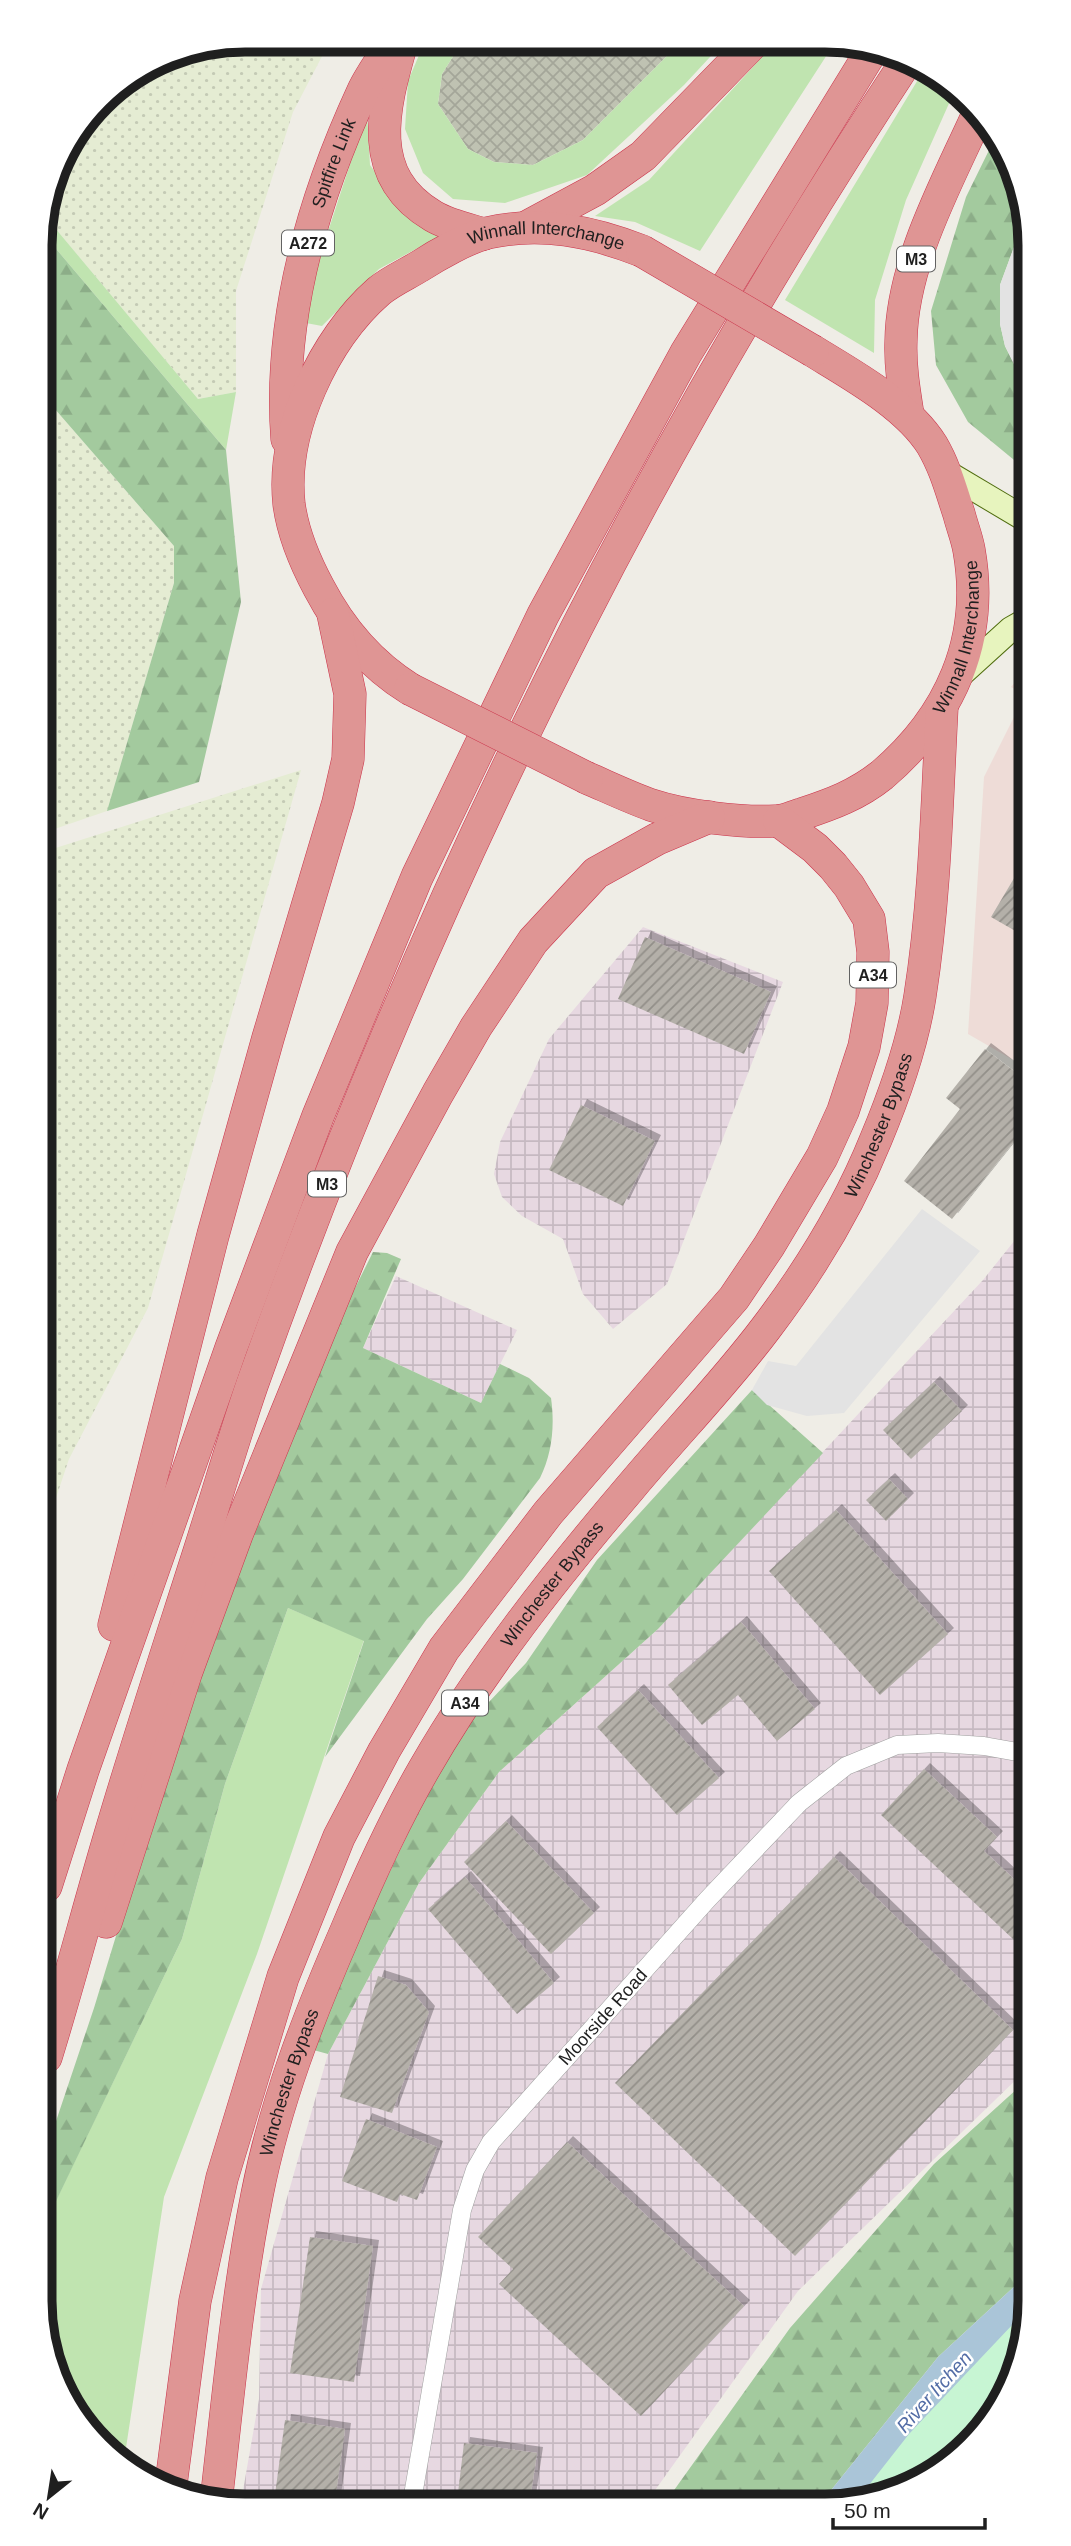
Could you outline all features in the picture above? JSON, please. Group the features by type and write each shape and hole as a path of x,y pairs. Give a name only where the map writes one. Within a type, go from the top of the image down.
{"highway":[{"name":"Spitfire Link","path":"289,461 285,407 286,370 299,273 323,193 363,89 387,52"},
{"name":"Spitfire Link","path":"399,52 384,124 386,158 392,177 413,202 434,217 484,234"},
{"path":"526,227 596,190 643,156 744,52"},
{"name":"M3","path":"52,1867 83,1770 241,1322 318,1116 417,877 543,615 679,365 868,57"},
{"name":"M3","path":"52,2037 114,1820 250,1389 335,1162 411,978 567,648 682,429 763,286 902,68"},
{"name":"M3","path":"908,415 902,375 901,338 911,273 974,123"},
{"name":"Winnall Interchange","path":"526,227 567,228 605,237 642,251 813,351 908,415 931,444 946,472 969,549 973,596 969,637 958,677 942,707 906,754 868,786 848,798 779,821 709,817 653,806 587,778 385,674 356,645 333,614 302,555 289,505 289,461 297,427 315,378 338,338 380,290 430,260 484,234 526,227"},
{"name":"M3","path":"83,1770 114,1627 213,1235 271,1026 338,803 348,759 350,694 333,614"},
{"name":"Winchester Bypass","path":"217,2492 240,2295 257,2192 273,2125 295,2056 325,1978 373,1868 424,1769 479,1682 569,1562 766,1328 846,1206 876,1139 898,1077 919,1000 934,868 942,707"},
{"name":"M3","path":"52,2045 93,1962 191,1660 237,1534 352,1252 476,1027 533,941 596,873 657,839 709,817"},
{"name":"Winchester Bypass","path":"172,2478 195,2301 222,2178 283,1977 339,1837 384,1751 444,1649 548,1513 734,1298 769,1246 821,1157 843,1111 864,1047 872,1003 873,952 869,919 833,866 815,848 779,821"}],"street":[{"path":"946,472 1018,515"},
{"path":"958,677 1018,625"},
{"name":"Moorside Road","path":"413,2494 462,2210 475,2170 491,2142 707,1900 789,1813 806,1796 846,1766 897,1745 938,1743 984,1746 1018,1752"}],"shaded area":[{"path":"324,52 293,112 236,291 236,392 198,399 54,226 67,172 92,128 109,109 128,92 160,72 196,59 220,54"},
{"path":"456,52 671,52 583,140 533,165 494,162 468,149 438,104 442,74"},
{"path":"1018,237 1018,372 1005,346 1000,324 1000,285"},
{"path":"53,407 174,546 174,583 107,811 53,830"},
{"path":"1018,679 1018,691 1011,687"},
{"path":"1018,709 1018,1063 968,1034 984,777"},
{"path":"301,770 148,1308 69,1459 52,1509 53,849"},
{"path":"643,927 783,982 667,1284 613,1329 583,1294 563,1239 522,1216 502,1197 494,1174 500,1142 549,1039"},
{"path":"922,1209 980,1251 844,1413 807,1416 767,1405 752,1390 768,1361 796,1366"},
{"path":"1018,1236 1018,2078 798,2291 652,2494 242,2494 259,2399 261,2289 328,2054 419,1883 499,1772 658,1629 983,1280"},
{"path":"396,1276 517,1330 481,1403 363,1348"}],"green space":[{"path":"420,52 456,52 442,74 438,104 468,149 494,162 533,165 583,140 671,52 715,52 684,85 587,175 505,203 453,199 423,173 405,129 408,81"},
{"path":"767,52 829,52 700,251 635,222 595,216 649,180"},
{"path":"920,77 943,92 951,99 906,200 875,300 874,353 785,300"},
{"path":"367,112 370,165 397,203 442,235 379,269 322,326 306,323 308,293"},
{"path":"991,146 1004,172 1017,220 1018,237 1000,285 1000,324 1005,346 1018,372 1018,463 968,422 936,365 931,311 966,197"},
{"path":"54,226 198,399 236,392 226,450 53,245"},
{"path":"53,245 226,450 241,602 199,782 107,811 174,583 174,546 53,407"},
{"path":"373,1252 387,1253 401,1259 363,1348 481,1403 500,1364 529,1378 551,1398 553,1419 550,1450 540,1478 463,1579 427,1619 325,1757 364,1641 288,1608 225,1784 182,1939 52,2210 52,2133 94,2008 207,1638 329,1340"},
{"path":"752,1390 823,1453 658,1629 499,1772 419,1883 328,2054 306,2048 452,1741 526,1663 597,1560"},
{"path":"288,1608 364,1640 257,1954 164,2197 125,2452 100,2428 85,2408 67,2374 59,2350 52,2300 52,2209 182,1939 225,1784"},
{"path":"1018,2088 1018,2283 938,2357 828,2494 671,2494 790,2328 934,2164"},
{"path":"1018,2301 1015,2338 1004,2374 993,2397 971,2428 953,2446 911,2474 875,2487 847,2492"}],"water":[{"name":"River Itchen","path":"1018,2283 1017,2320 909,2434 866,2489 828,2494 938,2357"}],"building":[{"path":"1018,871 1018,932 991,917"},
{"path":"645,937 771,992 744,1054 618,999"},
{"path":"985,1049 1018,1074 1018,1136 952,1219 904,1181 960,1109 946,1098"},
{"path":"581,1105 655,1141 623,1206 549,1170"},
{"path":"934,1382 962,1411 911,1459 883,1430"},
{"path":"889,1479 908,1499 886,1521 866,1500"},
{"path":"836,1510 948,1634 880,1695 769,1571"},
{"path":"741,1622 815,1709 777,1741 738,1695 702,1725 668,1685"},
{"path":"638,1690 719,1778 677,1815 597,1727"},
{"path":"924,1769 997,1837 984,1851 1018,1883 1018,1944 881,1815"},
{"path":"506,1821 594,1913 551,1954 464,1862"},
{"path":"834,1857 1013,2030 795,2256 615,2083"},
{"path":"465,1877 554,1983 517,2014 428,1909"},
{"path":"378,1976 406,1985 429,2012 392,2113 340,2097"},
{"path":"366,2119 437,2147 417,2200 400,2194 397,2202 342,2181"},
{"path":"567,2142 744,2306 641,2416 499,2284 513,2269 478,2237"},
{"path":"310,2237 373,2246 354,2382 290,2373"},
{"path":"285,2420 345,2429 336,2494 275,2494"},
{"path":"464,2443 537,2453 531,2494 458,2494"}]}
